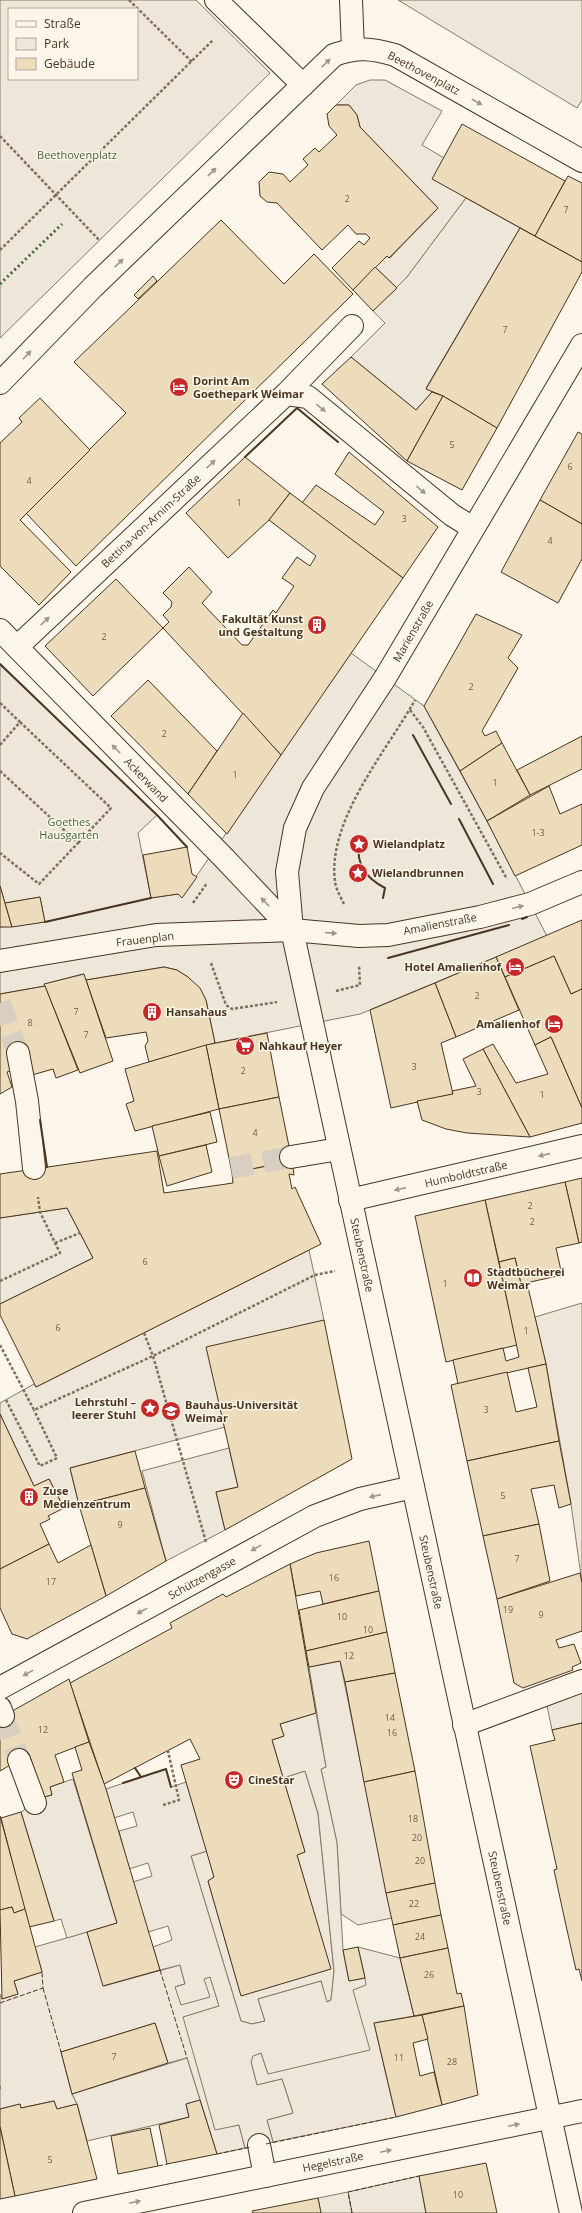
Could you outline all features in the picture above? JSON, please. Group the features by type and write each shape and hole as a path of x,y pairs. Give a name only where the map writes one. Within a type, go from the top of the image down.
{"street":[{"path":"216,0 303,84"},
{"path":"351,0 353,49"},
{"name":"Beethovenplatz","path":"0,383 93,287 334,55 353,49 373,49 395,55 582,161"},
{"name":"Bettina-von-Arnim-Straße","path":"17,647 286,394 352,326"},
{"name":"Marienstraße","path":"292,930 287,872 295,828 314,788 385,678 582,345"},
{"path":"560,382 582,358"},
{"path":"286,394 308,397 452,515 473,528"},
{"name":"Ackerwand","path":"0,630 224,858 292,930"},
{"name":"Amalienstraße","path":"292,930 359,936 388,935 530,904 582,882"},
{"name":"Frauenplan","path":"0,961 156,935 292,930"},
{"name":"Steubenstraße","path":"292,930 571,2213"},
{"path":"18,1053 27,1101 34,1168"},
{"name":"Humboldtstraße","path":"350,1200 582,1146"},
{"path":"291,1157 339,1149"},
{"name":"Schützengasse","path":"2,1682 214,1571 315,1516 360,1499 413,1487"},
{"path":"464,1725 582,1681"},
{"path":"19,1760 34,1803"},
{"name":"Hegelstraße","path":"84,2213 582,2111"},
{"path":"259,2145 265,2176"}],"path":[{"path":"129,0 137,8"},
{"path":"0,250 192,62 138,9"},
{"path":"0,136 100,241"},
{"path":"359,936 335,883 336,846 347,813 415,700"},
{"path":"0,703 111,808 39,884 0,853"},
{"path":"410,710 423,727 513,891 519,906"},
{"path":"0,745 20,722"},
{"path":"0,771 78,843"},
{"path":"0,1281 60,1253 40,1212"},
{"path":"55,1243 80,1233"},
{"path":"34,1410 153,1356 314,1275 365,1266"},
{"path":"144,1333 153,1356 214,1571"},
{"path":"0,1345 57,1458 40,1466 6,1400"},
{"path":"163,1805 179,1800 168,1751"}],"green space":[{"name":"Beethovenplatz","path":"0,0 196,0 270,73 0,338"},
{"path":"370,80 385,80 442,111 422,145 444,158 466,198 407,277 397,288 375,267 387,256 390,258 438,208 360,127 357,115 349,105 336,105 356,85"},
{"name":"Goethes Hausgarten","path":"0,664 157,815 138,833 151,898 45,922 40,897 5,903 0,886"},
{"path":"582,1303 582,1583 571,1504 546,1364 535,1317"},
{"path":"340,1661 392,1918 358,1925 341,1914 337,1843 321,1769 326,1767 309,1667"},
{"path":"305,1771 318,1814 334,1971 331,2000 326,2002 321,1981 258,1999 265,2021 252,2024 241,2021 191,1856 207,1851 214,1877 208,1881 241,1995 330,1969 297,1855 305,1852 283,1778"},
{"path":"87,1932 104,1986 180,1965 185,1984 210,1976 219,2006 184,2017 215,2129 239,2125 245,2148 217,2154 187,2058 168,2063 155,2023 61,2052 72,2094 77,2104 57,2109 54,2101 21,2108 20,2104 0,2109 0,1994 2,1999 18,1994 14,1981 42,1972 35,1947"},
{"path":"358,1947 400,1958 414,2016 374,2023 396,2117 273,2142 267,2120 293,2113 282,2079 257,2085 251,2062 252,2056 261,2053 268,2074 365,1978"},
{"path":"419,2176 426,2213 352,2213 348,2192"}],"shaded area":[{"path":"398,0 582,0 582,100 577,108"},
{"path":"466,198 520,228 426,388 432,392 416,410 351,357 385,323 373,311 407,277"},
{"name":"Wielandplatz","path":"351,653 424,706 487,821 547,936 360,1014 215,1043 206,1000 188,977 177,970 164,967 86,980 83,974 45,984 45,986 0,994 0,927 45,922 151,898 178,894 182,897"},
{"path":"67,1208 93,1258 0,1304 0,1218"},
{"path":"309,1250 324,1320 225,1427 70,1468 79,1505 64,1508 49,1479 34,1486 0,1414 0,1403 34,1384 36,1387"},
{"path":"229,1448 238,1487 216,1492 225,1530 166,1561 142,1471"},
{"path":"582,1693 582,1723 552,1730 546,1701"},
{"path":"316,1713 326,1767 321,1769 337,1843 343,1950 349,1981 365,1978 366,1985 353,1990 370,2050 268,2074 261,2053 253,2056 251,2062 257,2085 282,2079 293,2113 267,2120 273,2142 245,2148 239,2125 215,2130 183,2017 219,2006 210,1977 204,1979 210,1997 181,2005 175,1987 185,1984 180,1965 160,1970 153,1947 172,1940 168,1926 148,1932 133,1882 152,1876 148,1863 129,1869 119,1831 137,1826 133,1812 114,1818 106,1789 166,1769 171,1787 186,1782 207,1851 191,1856 241,2021 252,2024 265,2021 258,1999 321,1981 327,2002 331,2000 334,1971 318,1813 305,1771 283,1778 272,1740 284,1736 280,1724"},
{"path":"73,1779 117,1923 67,1938 61,1919 54,1921 21,1812 44,1797 52,1795 50,1787"},
{"path":"187,2058 200,2100 186,2104 189,2117 87,2141 77,2104 72,2094"},
{"path":"348,2192 352,2213 321,2213 318,2198"}],"building":[{"path":"336,105 349,105 357,115 360,127 438,208 389,258 387,256 353,290 332,268 359,241 364,245 370,238 366,234 356,234 348,225 322,250 277,203 267,202 260,196 259,182 269,172 283,174 290,182 308,165 303,159 315,148 319,152 337,135 329,126 327,114"},
{"path":"462,124 565,181 535,236 432,179"},
{"path":"568,176 582,183 582,262 535,236"},
{"name":"Dorint Am Goethepark Weimar","path":"221,220 284,284 314,254 353,294 76,566 26,513 126,413 74,362"},
{"path":"520,228 582,262 582,272 497,428 443,396 426,389"},
{"path":"375,267 397,288 373,311 353,290"},
{"path":"153,276 157,281 138,299 134,295"},
{"path":"351,357 416,410 432,392 443,396 407,461 322,384"},
{"path":"443,396 497,428 462,490 407,461"},
{"path":"40,398 90,450 20,520 71,572 39,605 0,566 0,443 22,422 19,418"},
{"path":"578,432 582,434 582,524 540,500"},
{"path":"349,452 438,527 403,578 302,503 316,485 375,525 384,512 335,474"},
{"path":"245,457 290,493 269,520 228,558 186,513"},
{"name":"Fakultät Kunst und Gestaltung","path":"290,493 403,578 281,755 163,628 169,622 163,615 171,607 172,602 163,593 189,567 212,592 202,603 242,645 248,645 273,610 276,613 294,586 282,578 297,557 310,566 316,556 269,520"},
{"path":"540,500 582,524 582,559 558,603 501,572"},
{"path":"116,579 163,628 93,696 45,646"},
{"path":"476,614 522,635 508,658 518,668 482,731 485,736 496,731 502,743 460,771 424,706"},
{"path":"148,680 217,751 188,794 111,716"},
{"path":"243,713 281,755 227,834 188,794"},
{"path":"582,736 582,769 530,795 517,770"},
{"path":"502,743 530,795 487,821 460,771"},
{"path":"549,786 560,814 582,804 582,845 515,876 487,821"},
{"path":"187,847 192,874 197,877 182,898 178,894 151,898 143,855"},
{"path":"0,886 5,903 12,927 0,927"},
{"path":"40,897 45,922 12,927 5,903"},
{"name":"Hotel Amalienhof","path":"582,920 582,989 571,994 554,956 505,977 496,957"},
{"name":"Amalienhof","path":"554,956 571,994 582,989 582,1108 551,1037 535,1045 505,977"},
{"path":"496,957 519,1010 456,1037 435,983"},
{"name":"Hansahaus","path":"164,967 177,970 188,977 200,988 206,1000 215,1043 149,1062 145,1046 148,1041 146,1032 106,1038 86,980"},
{"path":"84,974 113,1061 80,1073 44,984"},
{"path":"435,983 456,1037 441,1043 453,1094 391,1108 370,1010"},
{"path":"45,986 78,1070 56,1078 53,1069 32,1075 14,1070 7,1072 12,1087 0,1094 0,994"},
{"path":"267,1033 279,1097 219,1109 206,1045"},
{"path":"551,1037 582,1108 582,1123 530,1137 483,1049 493,1044 516,1083 548,1074 535,1045"},
{"path":"206,1045 219,1109 135,1131 126,1104 134,1101 125,1069"},
{"path":"483,1049 530,1137 467,1133 446,1129 422,1120 417,1101 453,1094 452,1091 476,1086 463,1059"},
{"path":"279,1097 292,1161 232,1173 219,1109"},
{"path":"210,1112 217,1142 159,1156 152,1126"},
{"path":"206,1145 212,1172 167,1186 159,1156"},
{"path":"157,1151 164,1193 233,1183 232,1173 292,1161 294,1175 289,1174 292,1189 295,1187 321,1244 36,1387 0,1315 0,1304 93,1258 67,1208 0,1218 0,1174"},
{"path":"582,1178 582,1242 579,1243 565,1182"},
{"path":"565,1182 579,1243 556,1248 562,1275 521,1284 515,1258 499,1262 485,1200"},
{"path":"485,1200 517,1345 446,1362 415,1216"},
{"path":"515,1258 521,1284 527,1283 546,1364 458,1384 453,1360 503,1348 506,1361 519,1357 499,1262"},
{"path":"324,1320 352,1459 225,1530 216,1492 238,1487 206,1347"},
{"path":"546,1364 559,1441 467,1461 451,1385 507,1372 516,1412 537,1407 528,1368"},
{"name":"Zuse Medienzentrum","path":"0,1414 34,1486 49,1479 64,1508 48,1516 50,1519 40,1524 49,1544 0,1569"},
{"path":"559,1441 571,1504 559,1508 554,1485 531,1489 539,1524 483,1536 467,1461"},
{"path":"135,1451 145,1488 79,1505 70,1468"},
{"path":"145,1488 166,1561 106,1596 79,1505"},
{"path":"539,1524 550,1581 497,1599 483,1536"},
{"path":"369,1541 379,1591 323,1604 320,1591 296,1596 290,1564 316,1553"},
{"path":"49,1544 58,1563 91,1545 106,1596 27,1639 12,1634 0,1608 0,1569"},
{"name":"CineStar","path":"290,1564 316,1713 280,1724 284,1736 272,1740 305,1852 297,1855 331,1969 241,1996 208,1881 214,1877 181,1765 200,1759 190,1739 104,1784 70,1683 172,1628 170,1623 223,1594 226,1597"},
{"path":"580,1573 582,1583 582,1631 556,1640 559,1648 574,1644 581,1663 572,1667 573,1670 523,1688 514,1683 497,1599"},
{"path":"379,1591 387,1632 306,1651 299,1610"},
{"path":"387,1632 395,1673 345,1682 340,1661 309,1667 306,1651"},
{"path":"395,1673 415,1771 364,1782 345,1682"},
{"path":"69,1679 89,1742 55,1755 64,1782 50,1787 52,1795 44,1797 29,1754 0,1771 0,1718"},
{"path":"582,1723 582,1981 579,1969 576,1970 565,1921 554,1870 557,1869 530,1746 555,1740 552,1730"},
{"path":"89,1742 106,1789 160,1970 103,1986 87,1932 117,1923 72,1773 82,1770 75,1747"},
{"path":"415,1771 435,1883 386,1893 364,1782"},
{"path":"21,1812 54,1921 29,1927 1,1818"},
{"path":"0,1816 25,1909 14,1913 12,1907 0,1910"},
{"path":"435,1883 441,1915 393,1925 386,1893"},
{"path":"12,1907 14,1913 25,1909 42,1972 14,1981 18,1994 2,1999 0,1910"},
{"path":"441,1915 448,1948 400,1958 393,1925"},
{"path":"358,1947 365,1978 349,1981 343,1950"},
{"path":"448,1948 457,1994 461,1993 464,2006 414,2016 400,1958"},
{"path":"464,2006 478,2095 442,2105 422,2015"},
{"path":"422,2015 428,2039 413,2043 420,2076 434,2072 442,2105 396,2117 374,2023"},
{"path":"155,2023 168,2063 72,2094 61,2052"},
{"path":"200,2100 217,2154 167,2164 159,2125 189,2117 186,2104"},
{"path":"54,2101 57,2109 77,2104 97,2179 15,2196 0,2127 0,2109 20,2104 21,2108"},
{"path":"0,2127 15,2196 0,2199"},
{"path":"150,2128 158,2166 118,2174 111,2136"},
{"path":"486,2163 497,2213 426,2213 419,2176"},
{"path":"318,2198 321,2213 253,2213 252,2211"}],"tunnel":[{"path":"0,1003 18,1053"},
{"path":"231,1168 291,1157"},
{"path":"3,1716 19,1760"}],"hedge":[{"path":"0,284 62,224"}],"fence":[{"path":"160,1970 187,2058"},
{"path":"0,2003 43,1988 42,1972"},
{"path":"43,1988 61,2052"},
{"path":"266,2144 396,2117"},
{"path":"217,2154 251,2147"},
{"path":"158,2166 167,2164"},
{"path":"352,2213 348,2192 419,2176"}],"wall":[{"path":"245,457 297,408 338,442"},
{"path":"0,664 157,815 187,847"},
{"path":"413,735 451,804"},
{"path":"459,819 493,884"},
{"path":"350,842 359,843 358,851 361,864 372,880 385,888 383,898"},
{"path":"45,922 151,898"},
{"path":"522,919 527,917"},
{"path":"388,958 509,925"},
{"path":"40,1120 47,1167"},
{"path":"135,1768 141,1777"},
{"path":"123,1783 166,1769 171,1787"}],"place":[{"name":"Dorint Am Goethepark Weimar","path":"179,387"},
{"name":"Fakultät Kunst und Gestaltung","path":"317,625"},
{"name":"Wielandplatz","path":"359,844"},
{"name":"Wielandbrunnen","path":"358,873"},
{"name":"Hotel Amalienhof","path":"515,967"},
{"name":"Hansahaus","path":"152,1012"},
{"name":"Amalienhof","path":"554,1024"},
{"name":"Nahkauf Heyer","path":"245,1046"},
{"name":"Stadtbücherei Weimar","path":"473,1278"},
{"name":"Lehrstuhl – leerer Stuhl","path":"150,1408"},
{"name":"Bauhaus-Universität Weimar","path":"171,1411"},
{"name":"Zuse Medienzentrum","path":"29,1497"},
{"name":"CineStar","path":"234,1780"}]}
